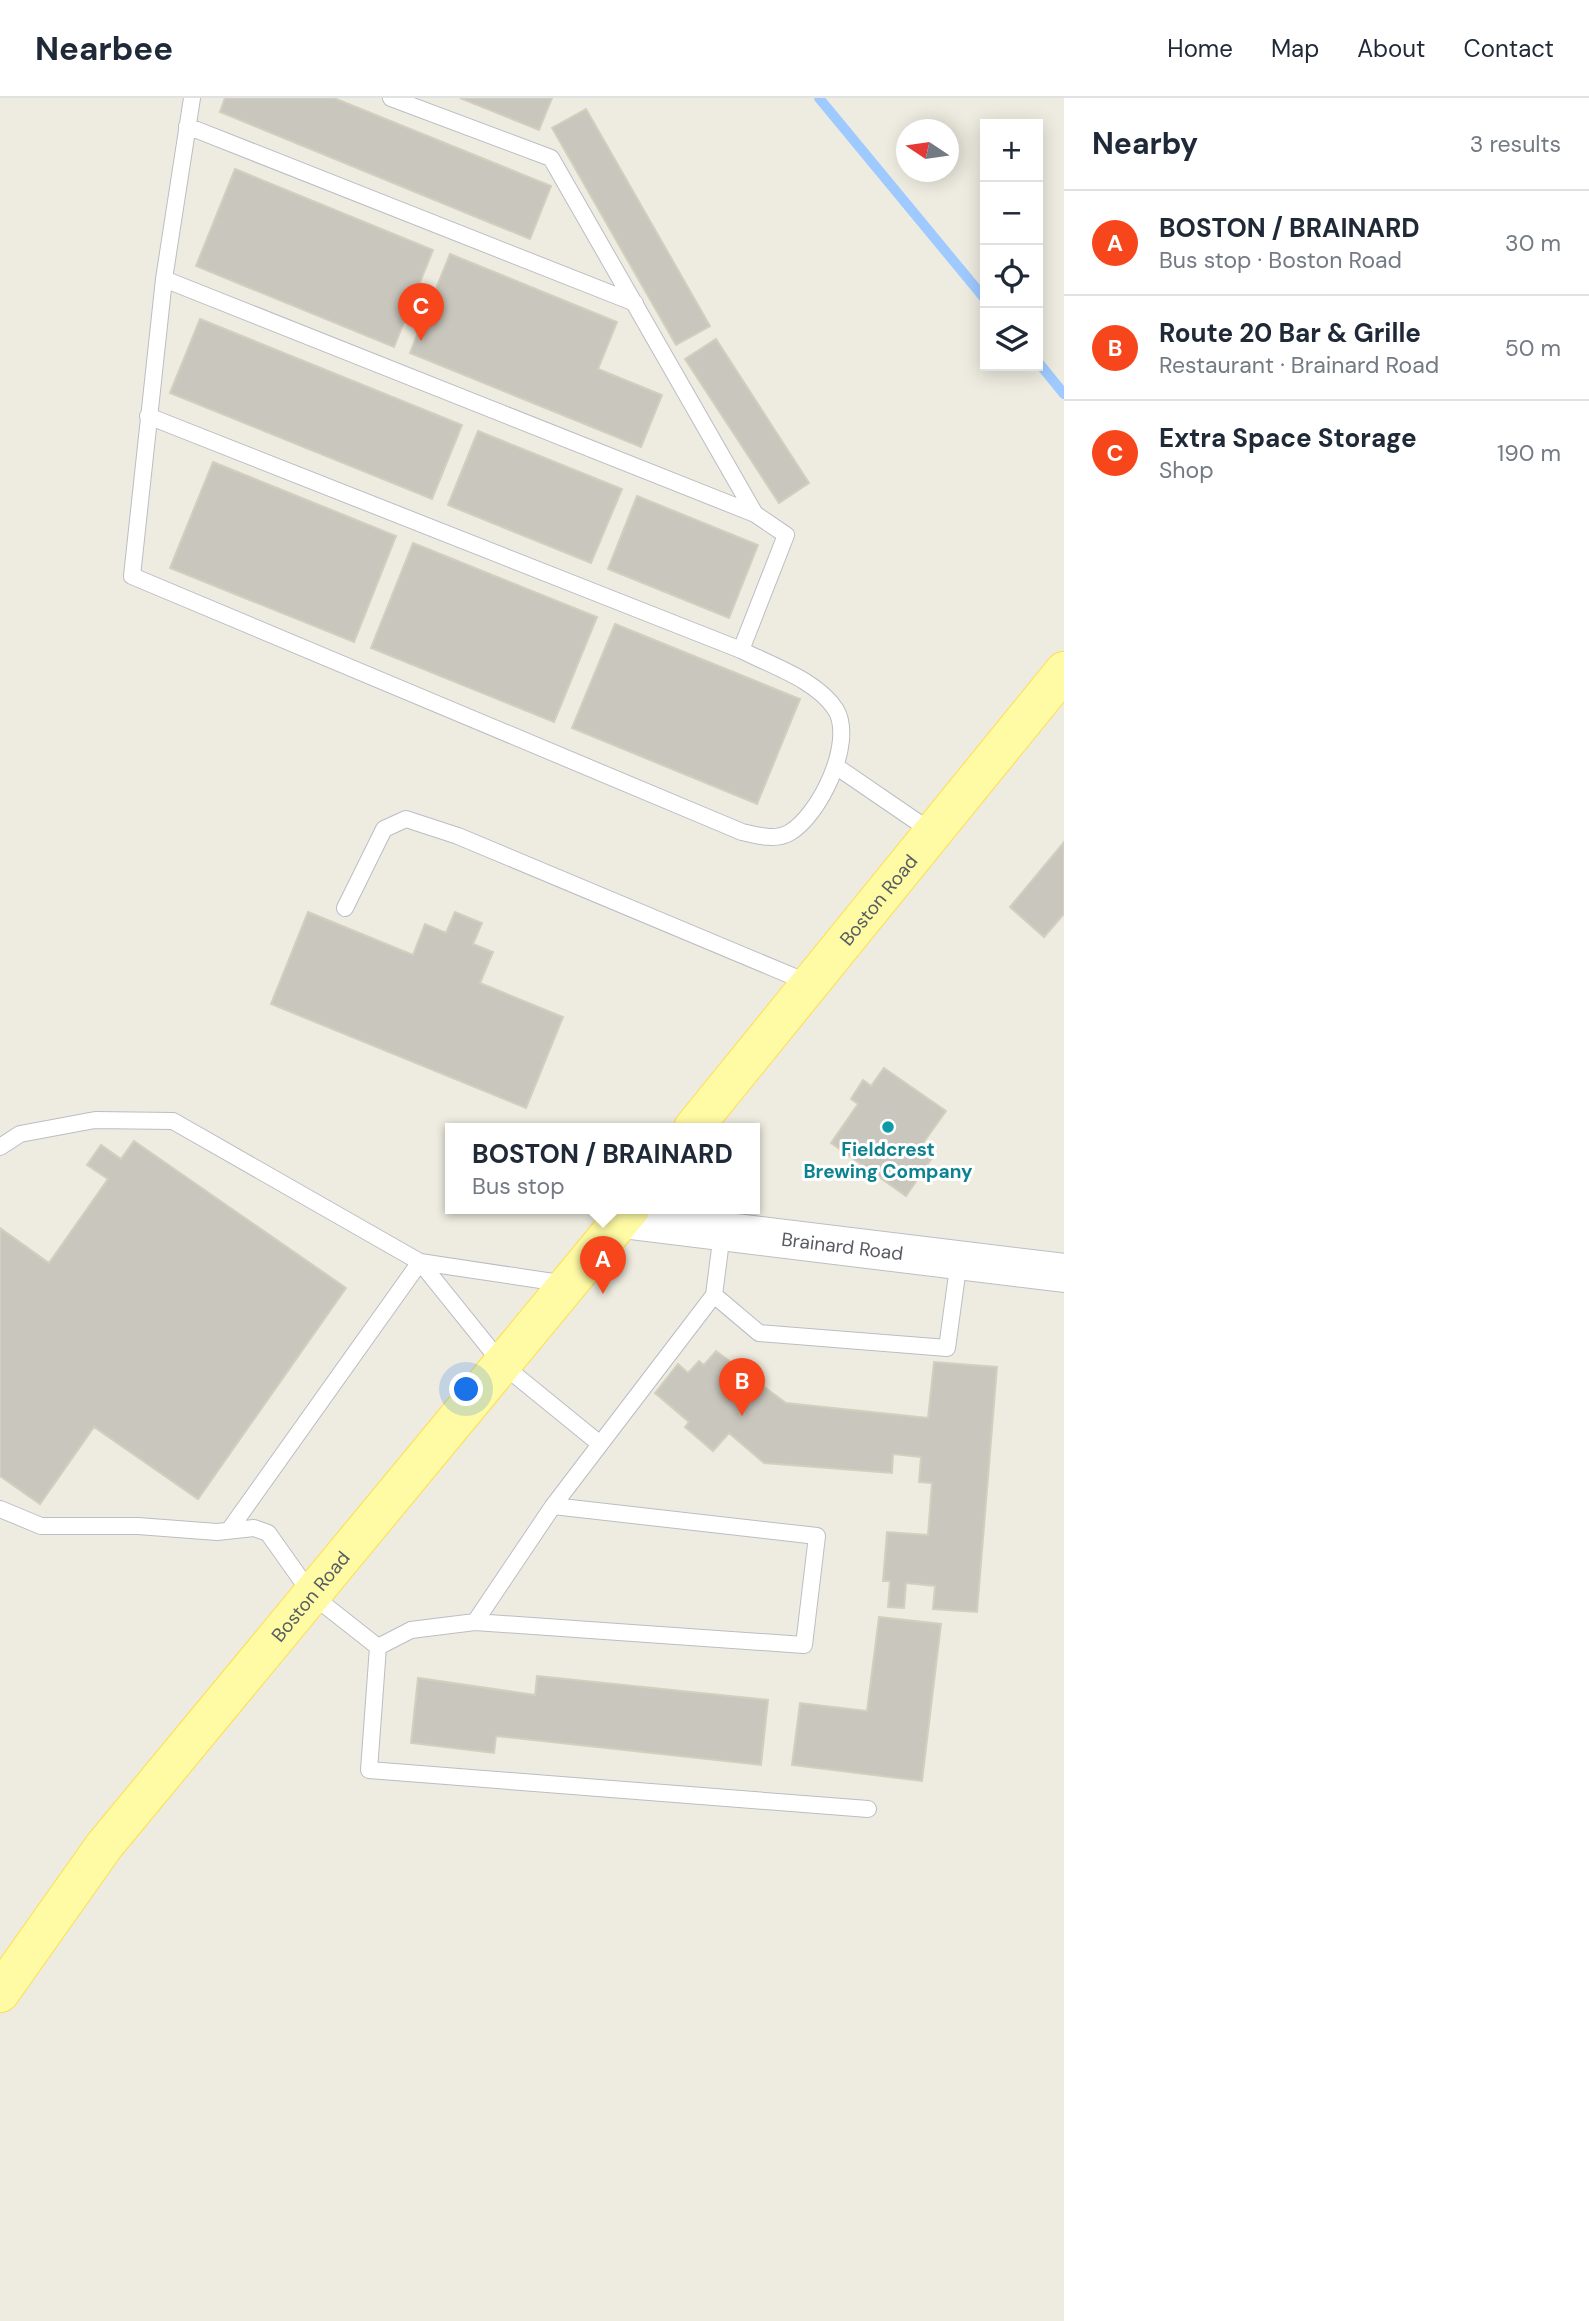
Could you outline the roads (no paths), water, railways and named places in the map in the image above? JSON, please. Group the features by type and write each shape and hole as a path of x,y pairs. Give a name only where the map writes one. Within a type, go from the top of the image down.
{"main road":[{"name":"Boston Road","path":"698,1123 1064,671"},
{"name":"Boston Road","path":"0,1993 104,1846 207,1717 312,1595 626,1214"}],"street":[{"name":"Brainard Road","path":"626,1214 722,1233 1064,1273"}],"lane":[{"path":"148,416 741,650 821,692 837,712 843,737 837,767 801,824 787,835 767,837 741,832 132,576 148,416 164,279 192,98"},
{"path":"391,98 551,158 755,514"},
{"path":"187,126 635,303"},
{"path":"164,279 755,514 786,535 741,650"},
{"path":"837,767 932,832"},
{"path":"345,908 384,829 406,819 458,836 809,983"},
{"path":"0,1147 20,1134 95,1120 173,1121 420,1262 569,1284"},
{"path":"475,1622 553,1506 713,1295 722,1233"},
{"path":"713,1295 759,1333 947,1348 959,1260"},
{"path":"420,1262 503,1365 600,1444"},
{"path":"230,1529 420,1262"},
{"path":"378,1647 411,1630 475,1622 804,1645 817,1536 553,1506"},
{"path":"0,1509 41,1527 138,1525 217,1532 254,1528 268,1533 312,1595 378,1647"},
{"path":"378,1647 369,1770 868,1809"}],"waterway":[{"path":"819,98 980,293"},
{"path":"1043,368 1064,394"}],"place":[{"name":"Extra Space Storage","path":"421,341"},
{"name":"Fieldcrest Brewing Company","path":"888,1127"},
{"name":"BOSTON / BRAINARD","path":"603,1294"},
{"name":"Route 20 Bar & Grille","path":"742,1416"}]}
